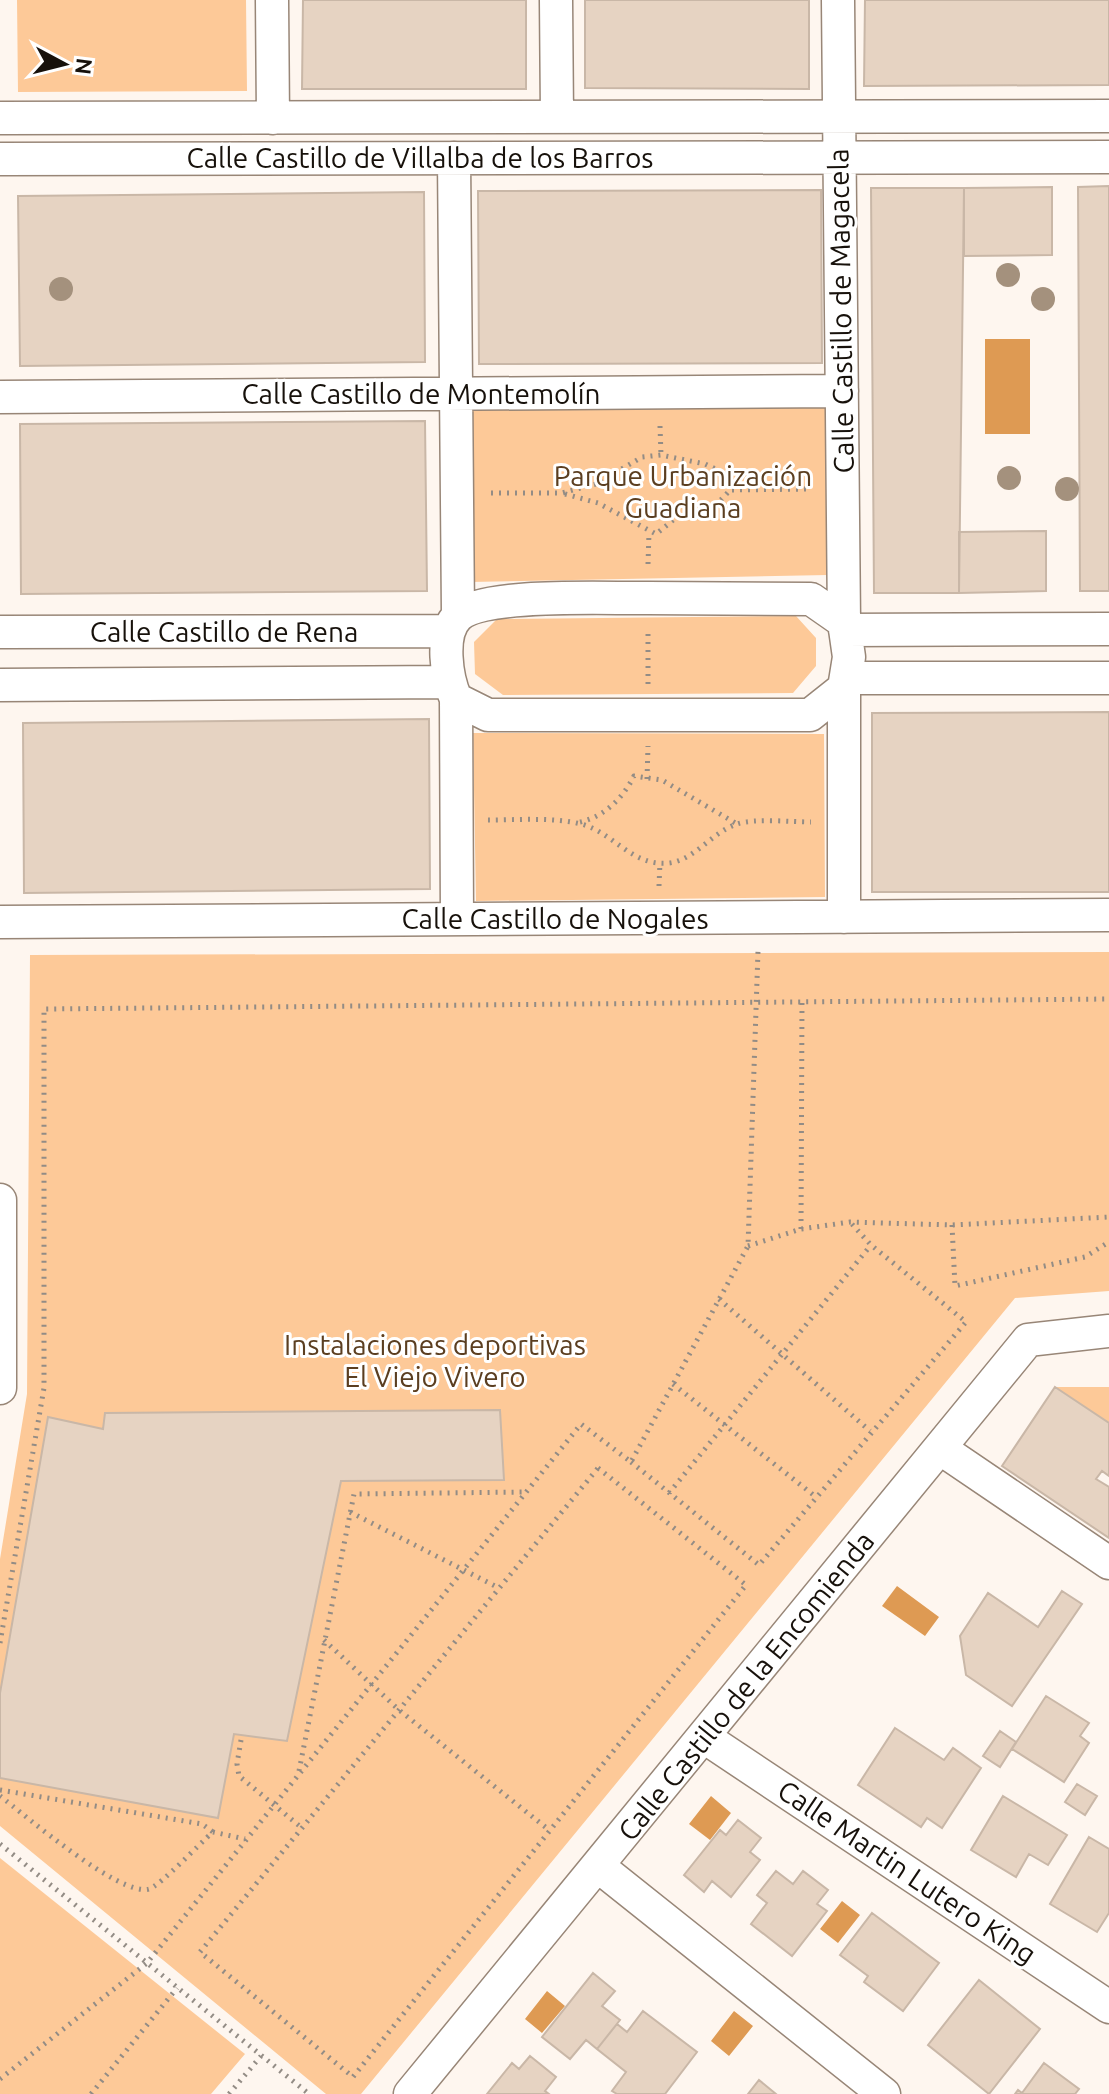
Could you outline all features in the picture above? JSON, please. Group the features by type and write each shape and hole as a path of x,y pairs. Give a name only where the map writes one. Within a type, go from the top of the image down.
{"street":[{"path":"272,0 273,118"},
{"path":"556,0 557,117"},
{"name":"Calle Castillo de Magacela","path":"838,0 845,626 849,657 845,683"},
{"name":"Calle Castillo de Villalba de los Barros","path":"0,118 1109,116"},
{"name":"Calle Castillo de Villalba de los Barros","path":"0,159 1109,157"},
{"path":"454,158 457,493 452,690 457,919"},
{"name":"Calle Castillo de Montemolín","path":"0,397 842,391"},
{"name":"Calle Castillo de Rena","path":"0,632 454,623 489,602 648,598 811,599 845,626"},
{"path":"845,626 1109,629"},
{"path":"452,690 488,715 810,715 845,683 1109,678"},
{"path":"844,917 845,683"},
{"name":"Calle Castillo de Rena","path":"0,685 452,690"},
{"name":"Calle Castillo de Nogales","path":"0,922 1109,915"},
{"path":"0,1200 0,1388"},
{"name":"Calle Castillo de la Encomienda","path":"410,2094 1028,1340 1109,1331"},
{"path":"941,1449 1109,1563"},
{"name":"Calle Martin Lutero King","path":"704,1737 1109,2007"},
{"path":"598,1866 884,2094"}],"path":[{"path":"457,493 562,493 596,484 642,457 661,455 705,464 722,472 730,490"},
{"path":"562,493 598,503 649,533 656,534 682,513 696,515 716,505 730,490 843,489"},
{"path":"647,779 649,533"},
{"path":"456,820 578,823 599,818 627,789 634,776 662,780 737,824"},
{"path":"578,823 604,831 629,853 667,863 687,858 703,843 737,824 844,821"},
{"path":"631,1462 748,1246 758,918"},
{"path":"44,1009 1109,999"},
{"path":"801,1229 802,1002"},
{"path":"748,1246 801,1229 850,1222 952,1225 1109,1217"},
{"path":"0,2079 147,1963 581,1424 759,1565 966,1322 871,1245 850,1222"},
{"path":"952,1225 955,1286 1085,1257 1109,1242"},
{"path":"669,1493 871,1245"},
{"path":"719,1299 870,1431"},
{"path":"673,1384 816,1497"},
{"path":"598,1468 746,1585 353,2077 200,1952 399,1710 598,1468"},
{"path":"298,1773 354,1494 527,1492"},
{"path":"350,1512 499,1588"},
{"path":"324,1640 399,1710 549,1830"},
{"path":"241,1740 237,1764 239,1776 271,1806 302,1828"},
{"path":"0,1793 202,1824 213,1832 245,1839"},
{"path":"0,1793 113,1881 139,1890 159,1884 189,1851 213,1832"},
{"path":"0,1844 309,2094"},
{"path":"91,2094 177,1988"},
{"path":"229,2094 261,2056"}],"green space":[{"path":"17,0 246,0 247,91 18,92"},
{"name":"Parque Urbanización Guadiana","path":"827,406 828,575 469,582 468,410"},
{"path":"796,616 816,638 816,666 793,693 503,695 475,674 474,642 497,619"},
{"path":"473,733 824,734 825,897 476,901"},
{"name":"Instalaciones deportivas El Viejo Vivero","path":"1109,952 1109,1291 1015,1298 361,2094 326,2094 0,1826 0,1559 27,1394 30,955"},
{"path":"1055,1387 1109,1387 1109,1423"},
{"path":"0,1858 245,2054 211,2094 0,2094"}],"shaded area":[{"path":"985,339 1030,339 1030,434 985,434"},
{"path":"897,1586 939,1617 925,1636 882,1606"},
{"path":"711,1796 731,1813 710,1840 689,1824"},
{"path":"842,1901 860,1915 838,1943 820,1929"},
{"path":"547,1991 565,2006 542,2033 525,2019"},
{"path":"734,2011 753,2026 729,2056 711,2041"}],"building":[{"path":"303,0 526,0 526,89 302,89"},
{"path":"585,0 809,0 809,89 585,88"},
{"path":"865,0 1109,0 1109,85 864,86"},
{"path":"1109,186 1109,591 1080,591 1078,187"},
{"path":"1052,187 1052,255 964,256 964,188"},
{"path":"871,188 964,188 959,593 874,593"},
{"path":"821,190 822,363 479,364 478,191"},
{"path":"424,192 425,362 20,366 18,196"},
{"path":"425,421 427,591 21,594 20,424"},
{"path":"1046,531 1046,591 959,593 959,532"},
{"path":"1109,712 1109,892 872,892 872,713"},
{"path":"429,719 430,889 24,893 23,723"},
{"path":"1055,1387 1109,1423 1109,1476 1102,1471 1096,1479 1109,1487 1109,1538 1002,1466"},
{"path":"500,1410 504,1480 341,1481 287,1741 234,1734 218,1818 0,1778 0,1693 48,1417 103,1429 105,1413"},
{"path":"1062,1591 1082,1604 1012,1706 966,1675 960,1636 988,1593 1038,1627"},
{"path":"1046,1696 1089,1723 1080,1736 1089,1743 1064,1782 1012,1749"},
{"path":"895,1728 944,1760 953,1748 981,1768 942,1828 927,1818 921,1827 858,1785"},
{"path":"1000,1731 1016,1742 1000,1767 983,1756"},
{"path":"1077,1784 1097,1796 1085,1815 1065,1802"},
{"path":"1003,1796 1067,1835 1048,1865 1029,1854 1016,1877 971,1850"},
{"path":"738,1820 761,1838 750,1852 760,1860 731,1897 712,1881 704,1892 684,1875 720,1830 726,1835"},
{"path":"1089,1837 1109,1849 1109,1913 1097,1932 1050,1904"},
{"path":"776,1871 793,1884 803,1871 828,1890 817,1904 827,1911 792,1956 751,1924 767,1903 757,1895"},
{"path":"872,1913 939,1963 903,2011 864,1982 868,1976 840,1955"},
{"path":"593,1973 615,1991 602,2006 620,2020 597,2049 586,2040 570,2059 542,2037"},
{"path":"979,1980 1040,2029 989,2094 928,2045"},
{"path":"643,2011 697,2052 665,2094 617,2094 612,2091 626,2072 597,2049 617,2024 627,2032"},
{"path":"530,2056 556,2077 545,2091 549,2094 487,2094 512,2063 519,2069"},
{"path":"1044,2063 1079,2089 1075,2094 1015,2094 1018,2090 1022,2093"},
{"path":"759,2080 776,2094 748,2094"}]}
